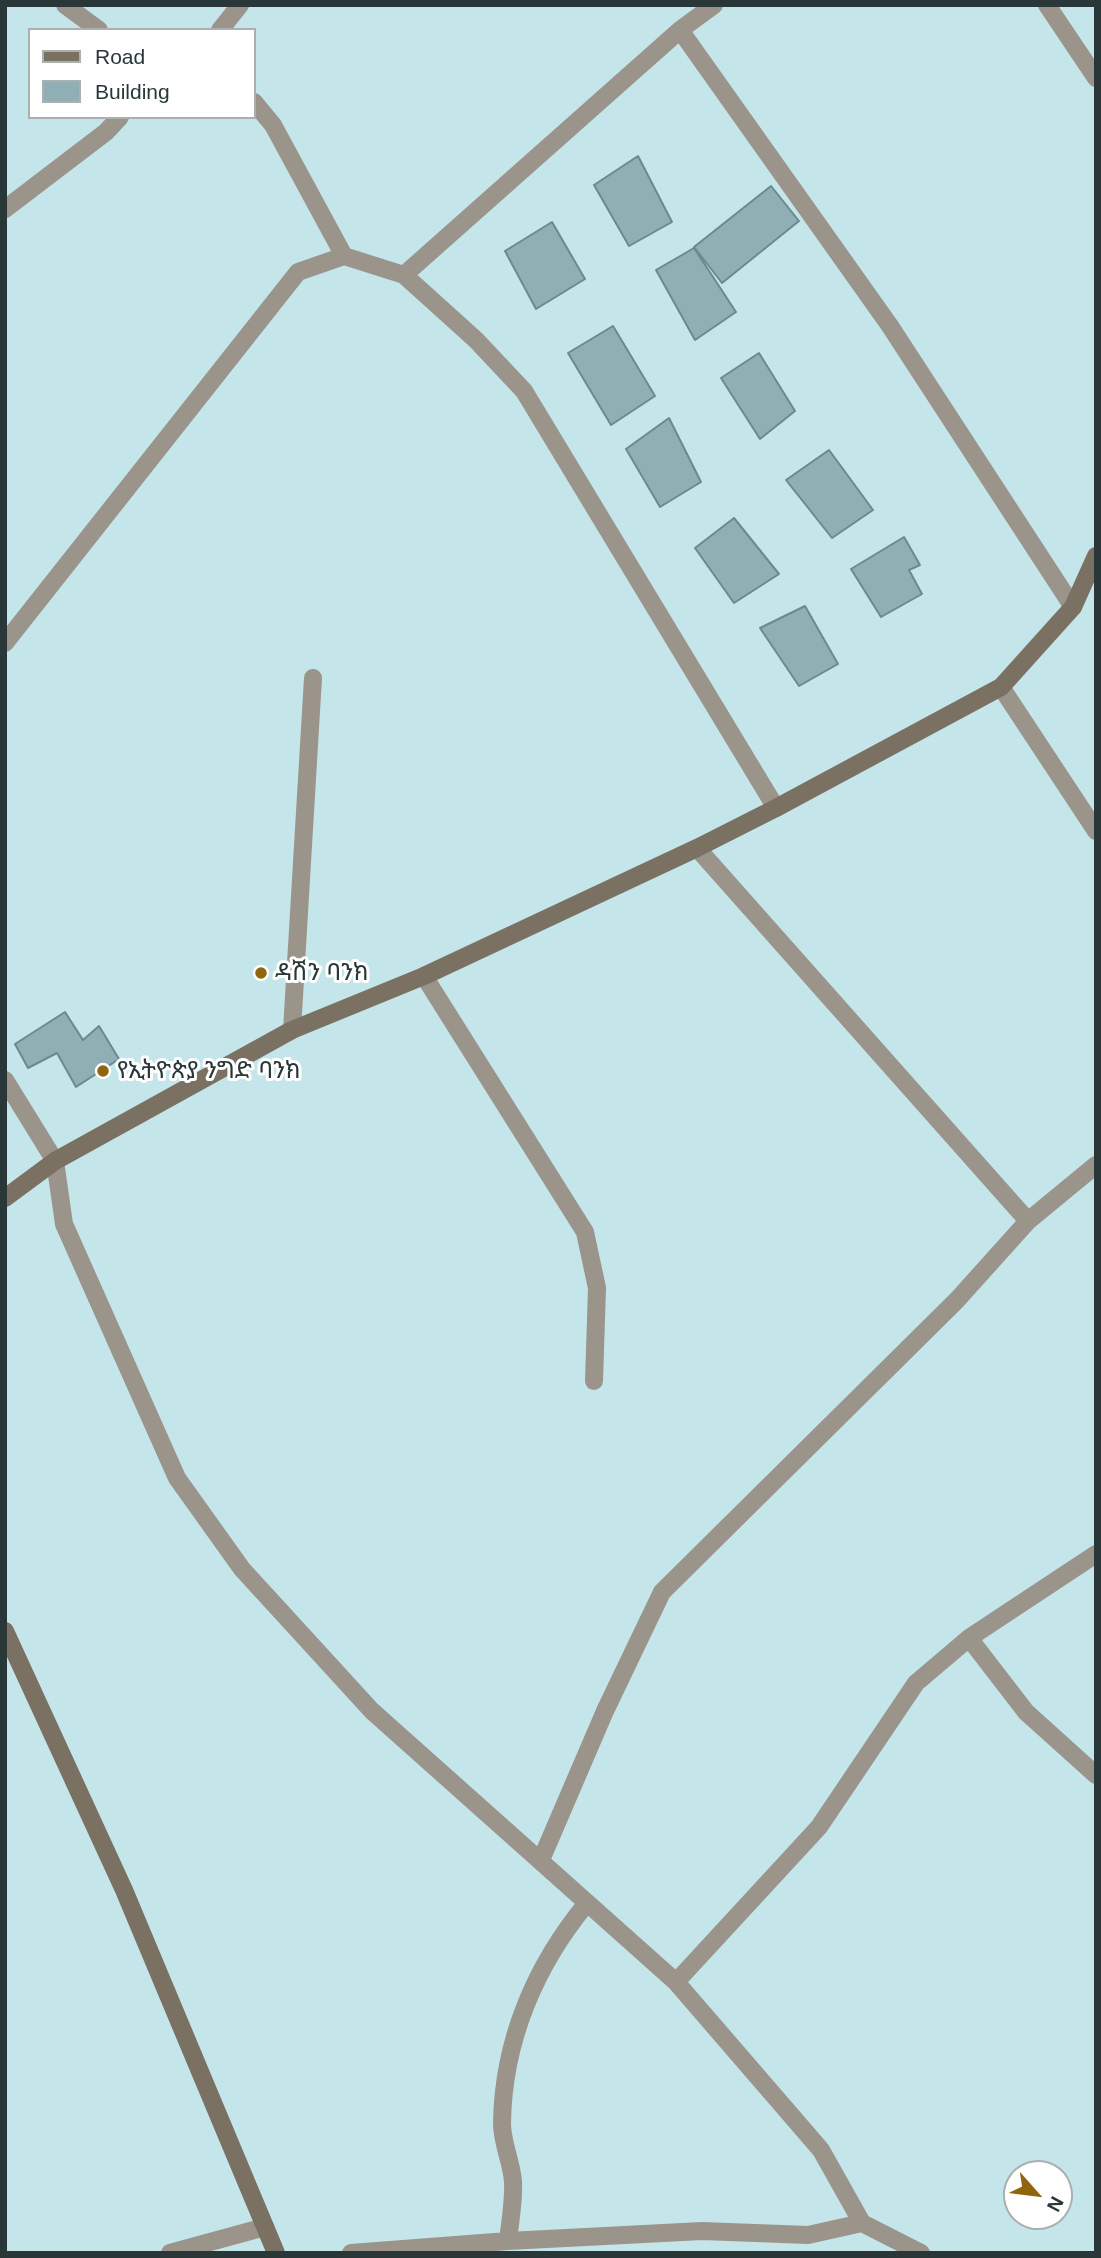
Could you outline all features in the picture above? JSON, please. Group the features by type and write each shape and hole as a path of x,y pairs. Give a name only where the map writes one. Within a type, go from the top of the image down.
{"street":[{"path":"65,5 96,28"},
{"path":"222,28 240,5"},
{"path":"404,275 681,30 714,5"},
{"path":"1047,5 1096,78"},
{"path":"681,30 890,326 1073,607"},
{"path":"256,104 273,125 344,256"},
{"path":"5,209 106,132 118,119"},
{"path":"5,643 298,272 344,256 404,275 476,340 524,391 776,808"},
{"path":"5,1198 55,1161 292,1030 425,976 697,848 1001,687 1073,607 1096,556"},
{"path":"292,1030 313,678"},
{"path":"1001,687 1096,831"},
{"path":"697,848 1028,1221"},
{"path":"425,976 585,1233 597,1288 594,1381"},
{"path":"5,1080 55,1161 64,1224 177,1478 242,1569 372,1711 676,1982 821,2150 862,2223 921,2253"},
{"path":"541,1860 605,1711 662,1592 957,1300 1028,1221 1096,1165"},
{"path":"676,1982 819,1827 916,1684 969,1638 1096,1553"},
{"path":"5,1631 124,1890 276,2253"},
{"path":"969,1638 1026,1712 1096,1775"},
{"path":"508,2241 513,2182 502,2127 506,2074 518,2023 535,1980 564,1931 587,1903"},
{"path":"351,2253 508,2241 702,2231 808,2235 862,2223"},
{"path":"170,2253 265,2227"}],"building":[{"path":"638,156 672,222 629,246 594,185"},
{"path":"771,186 799,221 722,283 694,247"},
{"path":"552,222 585,279 536,309 505,251"},
{"path":"694,248 736,312 695,340 656,270"},
{"path":"613,326 655,396 611,425 568,353"},
{"path":"759,353 795,411 760,439 721,378"},
{"path":"669,418 701,482 660,507 626,449"},
{"path":"829,450 873,510 832,538 786,480"},
{"path":"734,518 779,574 734,603 695,548"},
{"path":"904,537 920,565 909,570 922,594 881,617 851,569"},
{"path":"805,606 838,664 799,686 760,628"},
{"path":"65,1012 83,1040 99,1026 119,1059 76,1087 57,1053 28,1068 15,1044"}],"place":[{"name":"ዳሽን ባንክ","path":"261,973"},
{"name":"የኢትዮጵያ ንግድ ባንክ","path":"103,1071"}]}
